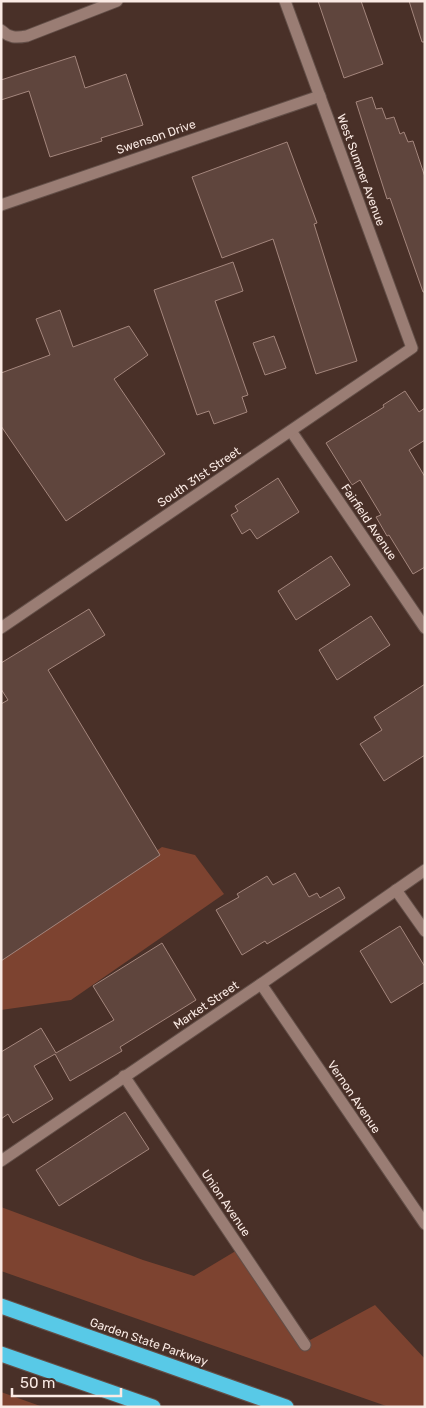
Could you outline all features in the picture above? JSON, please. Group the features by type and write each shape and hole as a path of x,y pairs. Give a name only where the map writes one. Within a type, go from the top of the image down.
{"highway":[{"name":"Garden State Parkway","path":"1,1306 286,1407"},
{"path":"1,1354 153,1407"}],"street":[{"path":"1,30 16,38 27,36 117,1"},
{"name":"West Sumner Avenue","path":"285,1 412,348"},
{"name":"Swenson Drive","path":"1,205 320,96"},
{"name":"South 31st Street","path":"1,628 412,348"},
{"name":"Fairfield Avenue","path":"291,431 425,628"},
{"name":"Market Street","path":"1,1161 425,870"},
{"path":"396,890 425,932"},
{"name":"Vernon Avenue","path":"261,984 425,1224"},
{"name":"Union Avenue","path":"124,1076 305,1346"}],"shaded area":[{"path":"162,847 195,855 224,894 71,1000 1,1010 1,960"},
{"path":"1,1207 143,1260 194,1276 239,1249 310,1340 375,1305 425,1359 425,1407 389,1407 1,1271"},
{"path":"1,1392 43,1407 1,1407"}],"building":[{"path":"318,1 361,1 383,64 344,78"},
{"path":"409,1 425,1 425,42 422,42"},
{"path":"75,56 85,88 126,74 143,125 101,138 102,141 50,157 29,91 1,100 1,80"},
{"path":"372,97 376,109 382,108 386,119 394,117 400,134 404,132 408,142 413,141 425,177 425,292 423,292 390,198 387,199 356,102"},
{"path":"287,142 317,223 314,224 357,361 316,374 273,239 222,258 192,177"},
{"path":"233,262 243,291 215,301 248,395 242,397 247,412 214,424 209,411 197,415 154,290"},
{"path":"60,310 73,347 129,326 148,355 114,379 165,454 66,521 1,426 1,373 50,355 36,319"},
{"path":"274,336 286,368 265,375 253,343"},
{"path":"405,391 419,412 425,408 425,440 409,450 425,477 425,567 413,574 376,517 381,515 360,480 352,485 326,443 384,407 383,405"},
{"path":"278,478 299,512 257,539 250,529 242,534 231,515 238,511 235,506"},
{"path":"331,556 350,585 296,620 278,591"},
{"path":"89,609 105,635 48,670 160,855 1,961 1,704 8,700 1,689 1,663"},
{"path":"371,616 390,645 337,680 319,650"},
{"path":"425,684 425,755 384,781 360,744 382,730 374,717"},
{"path":"295,873 309,897 317,893 320,898 339,887 345,898 267,944 265,941 242,955 216,910 239,897 237,894 267,876 273,885"},
{"path":"400,926 425,967 425,982 391,1003 360,951"},
{"path":"162,943 196,1000 120,1047 122,1051 70,1081 55,1054 34,1066 53,1099 13,1123 8,1114 1,1119 1,1052 41,1028 56,1053 114,1020 93,986"},
{"path":"125,1112 149,1149 59,1206 36,1170"}]}
